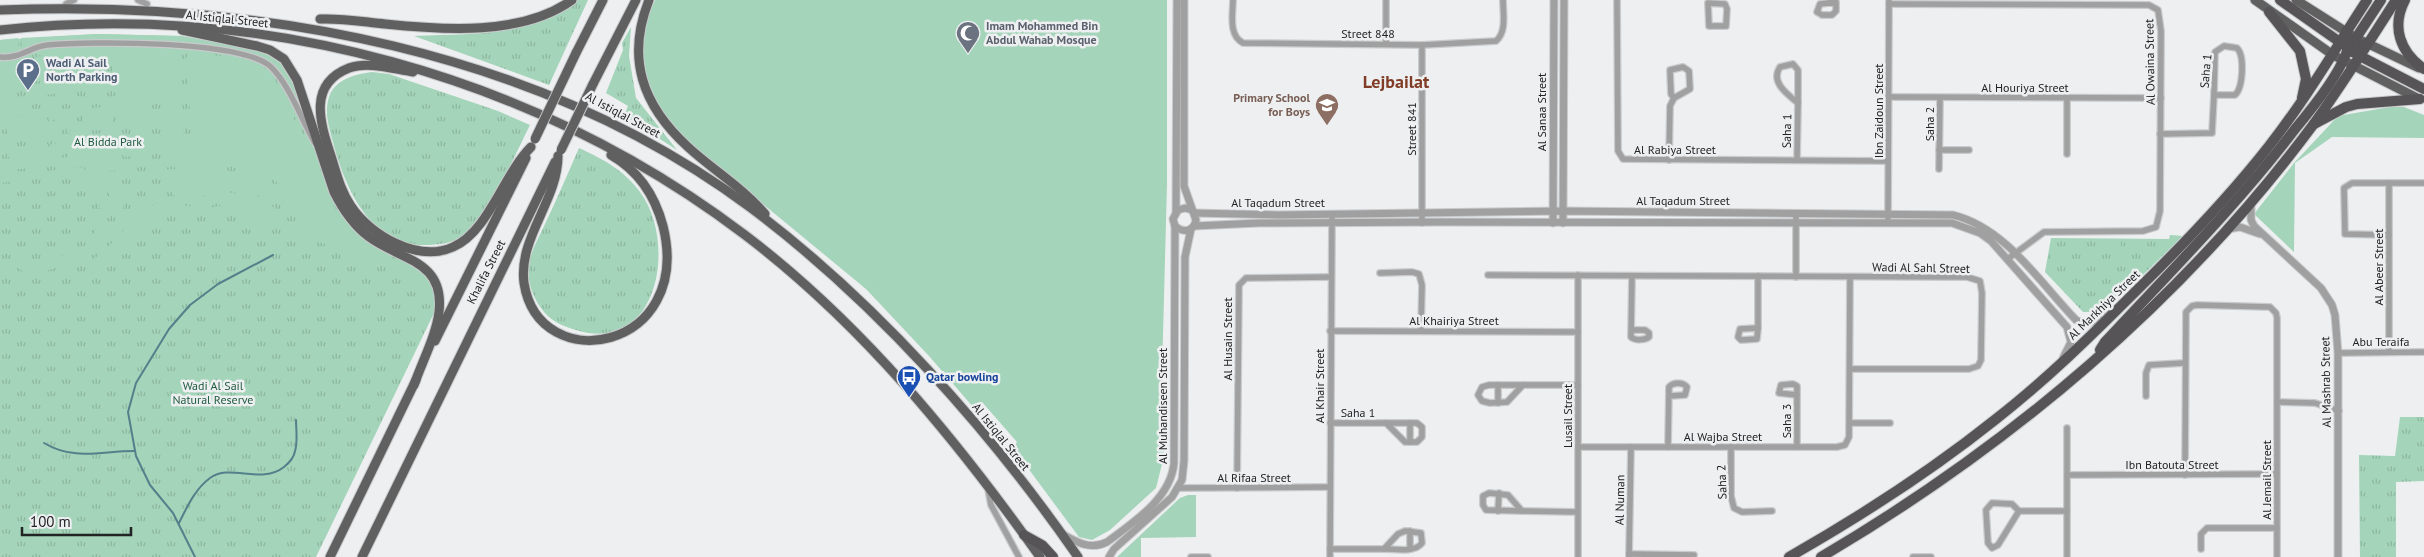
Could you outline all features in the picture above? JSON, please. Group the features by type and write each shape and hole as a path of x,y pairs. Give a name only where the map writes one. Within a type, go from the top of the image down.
{"highway":[{"path":"2280,0 2350,49 2424,89"},
{"name":"Al Markhiya Street","path":"1821,557 1889,516 2022,421 2144,316 2228,229 2313,124 2353,66 2346,31 2366,0"},
{"path":"2096,359 2105,342 2220,221 2272,160 2307,114 2381,0"},
{"name":"Al Markhiya Street","path":"1790,557 1893,494 1938,463 1997,419 2061,363 2124,304 2218,207 2300,103 2333,55 2368,43 2396,0"},
{"path":"2406,0 2398,20 2400,39 2408,54 2424,69"},
{"path":"2269,12 2300,51 2306,79 2300,103"},
{"path":"2313,124 2346,107 2357,104 2422,100"},
{"path":"1024,535 1042,544 1053,557"}],"main road":[{"path":"308,20 340,19 436,28 489,27 515,23 541,15 572,0"},
{"name":"Khalifa Street","path":"330,557 603,0"},
{"name":"Khalifa Street","path":"362,557 559,153 636,0"},
{"path":"649,0 641,22 638,52 644,86 653,106 687,146 748,196 772,225"},
{"path":"2255,0 2269,12 2333,55 2368,43 2424,69"},
{"path":"2296,0 2346,31"},
{"name":"Al Istiqlal Street","path":"0,10 70,2 147,4 241,11 308,20 426,48 485,67 568,100 660,148 723,188 820,264 922,364 1000,454 1078,557"},
{"name":"Al Istiqlal Street","path":"0,30 97,24 170,26 232,31 307,42 378,57 441,76 535,112 620,153 685,192 745,235 803,283 909,389 1040,557"},
{"path":"170,26 187,32 256,46 280,56 295,74 334,192 350,219 381,245 420,263 429,272 436,286 440,304 438,318 414,385"},
{"path":"441,76 375,66 354,67 336,76 328,84 320,98 319,116 339,180 351,206 375,230 385,237 413,248 440,251 454,247 467,238 478,225 513,167 533,143"},
{"path":"2353,66 2422,100"},
{"path":"559,153 556,176 533,232 524,266 524,283 529,300 543,322 562,334 582,340 602,340 618,336 639,324 657,300 664,281 666,242 658,209 643,183 623,162 602,149 590,138"}],"street":[{"path":"138,0 147,4"},
{"path":"1177,0 1176,212 1173,219 1175,226 1185,231 1193,228 1196,220 1184,186 1184,0"},
{"name":"Street 848","path":"1233,0 1233,28 1235,36 1243,43 1422,44 1496,41 1502,35 1503,0"},
{"path":"1386,0 1386,43"},
{"name":"Al Sanaa Street","path":"1553,223 1554,0"},
{"name":"Al Sanaa Street","path":"1563,223 1564,0"},
{"name":"Al Rabiya Street","path":"1617,0 1618,151 1620,156 1627,160 1888,161"},
{"path":"1708,2 1725,4 1727,9 1726,26 1708,26 1708,2"},
{"name":"Al Owaina Street","path":"1889,2 2081,2 2149,5 2156,7 2160,13 2160,211 2156,227 2143,231 2044,232 2008,258"},
{"name":"Ibn Zaidoun Street","path":"1888,223 1889,2"},
{"path":"0,57 21,55 45,45 118,42 181,46 249,56 265,62 279,76 322,155"},
{"name":"Street 841","path":"1422,44 1422,223"},
{"name":"Saha 1","path":"2160,134 2212,133 2215,52 2224,46 2237,48 2241,55 2239,91 2235,95 2214,95"},
{"name":"Saha 1","path":"1797,160 1798,103 1798,70 1793,64 1784,65 1778,71 1778,85 1798,103"},
{"path":"1669,160 1670,106 1674,98 1690,89 1689,71 1686,68 1670,70 1671,94 1674,98"},
{"name":"Al Houriya Street","path":"1889,97 2161,98"},
{"name":"Saha 2","path":"1940,98 1940,169"},
{"path":"2067,98 2067,154"},
{"name":"Saha 2","path":"1940,150 1969,150"},
{"path":"2389,235 2346,234 2344,188 2349,183 2424,183"},
{"name":"Al Abeer Street","path":"2388,352 2389,183"},
{"name":"Al Mashrab Street","path":"2251,202 2251,220 2263,236 2311,278 2327,296 2335,315 2339,411 2338,557"},
{"path":"1176,212 1185,208 1193,211"},
{"name":"Al Taqadum Street","path":"1193,211 1332,214 1563,211 1948,215 1965,218 1982,226 2015,253 2079,322 2093,323 2124,304"},
{"path":"1796,213 1796,276"},
{"name":"Al Khair Street","path":"1330,557 1332,214"},
{"name":"Al Taqadum Street","path":"1193,228 1332,223 1796,224 1944,222 1963,225 1991,241 2008,258 2070,331 2071,342 2061,363"},
{"name":"Al Muhandiseen Street","path":"1063,535 1085,545 1100,545 1107,542 1156,500 1171,479 1174,463 1175,226"},
{"name":"Al Mashrab Street","path":"2228,229 2240,227 2263,236"},
{"name":"Al Muhandiseen Street","path":"1109,557 1114,549 1172,497 1178,488 1184,461 1186,257 1193,228"},
{"path":"1380,273 1412,272 1419,274 1422,285 1421,330"},
{"name":"Wadi Al Sahl Street","path":"1488,275 1973,277 1980,281 1982,293 1982,360 1975,368 1850,370"},
{"name":"Lusail Street","path":"1578,275 1578,557"},
{"path":"1632,276 1632,330"},
{"path":"1758,276 1758,328"},
{"name":"Al Husain Street","path":"1238,488 1239,285 1246,278 1331,277"},
{"name":"Al Wajba Street","path":"1578,447 1842,447 1848,442 1850,423 1850,277"},
{"name":"Al Jemail Street","path":"2184,475 2185,318 2188,308 2197,305 2270,307 2276,313 2277,318 2277,557"},
{"name":"Al Khairiya Street","path":"1330,331 1578,332"},
{"name":"Abu Teraifa","path":"2338,353 2424,352"},
{"path":"2146,396 2146,373 2149,365 2184,363"},
{"path":"1523,385 1509,401 1498,403 1484,402 1478,394 1484,386 1498,385 1578,384"},
{"path":"1498,385 1498,403"},
{"name":"Saha 3","path":"1797,394 1797,447"},
{"path":"1668,447 1669,396"},
{"path":"2277,402 2315,402 2339,411"},
{"name":"Saha 1","path":"1330,423 1410,423"},
{"name":"Saha 1","path":"1386,423 1401,440 1410,442"},
{"path":"1410,423 1420,424 1423,430 1421,440 1410,442 1410,423"},
{"path":"1850,423 1890,423"},
{"path":"2067,428 2067,557"},
{"name":"Al Numan","path":"1631,447 1629,556 1694,555"},
{"name":"Saha 2","path":"1731,447 1734,508 1742,512 1772,511"},
{"name":"Ibn Batouta Street","path":"2067,475 2277,474"},
{"name":"Al Rifaa Street","path":"1178,488 1330,487"},
{"name":"Al Istiqlal Street","path":"988,488 991,505 1018,556"},
{"path":"1522,511 1508,495 1499,493 1486,494 1482,500 1486,510 1498,511 1577,512"},
{"path":"1498,511 1499,493"},
{"path":"1992,503 2008,503 2014,505 2019,511 1998,545 1990,548 1987,540 1987,507 1992,503"},
{"path":"2019,511 2067,511"},
{"path":"2201,549 2201,534 2207,528 2277,528"},
{"path":"1410,531 1410,549"},
{"path":"1330,549 1384,549 1410,549 1419,547 1422,540 1421,533 1400,532 1384,549"},
{"path":"1191,557 1208,557"},
{"path":"1913,557 1931,557"}],"green space":[{"path":"578,0 588,0 549,85 414,36 479,33 519,27 539,21"},
{"path":"655,0 1167,0 1167,184 1162,372 1166,448 1156,488 1110,530 1092,540 1079,537 1013,448 1017,442 982,402 973,407 929,356 866,289 689,143 659,109 644,70 643,28"},
{"path":"631,27 629,56 636,98 677,150 624,116 628,106 606,93 623,50 622,43"},
{"name":"Wadi Al Sail Natural Reserve","path":"97,34 181,36 277,58 345,216 426,271 435,311 316,557 0,557 0,40"},
{"path":"97,34 181,36 261,49 277,58 289,68 310,128 281,73 259,55 188,42 111,39 48,42 22,52 21,38"},
{"path":"18,38 19,54 0,54 0,40"},
{"path":"104,48 103,81 81,66 49,68 43,60 41,53 54,50"},
{"path":"117,49 179,50 177,59 183,112 180,113 186,143 193,143 185,59 188,55 197,52 240,60 262,66 272,74 292,116 315,157 328,196 338,215 350,230 369,246 397,261 410,262 429,278 436,295 435,311 426,286 418,280 317,241 303,243 301,238 234,213 215,221 210,219 206,210 177,210 164,217 156,212 139,231 137,230 134,233 136,235 130,243 105,260 92,274 83,263 95,258 110,245 137,215 155,204 173,203 204,209 249,200 268,204 282,212 283,218 289,223 298,222 298,204 291,202 281,185 272,179 216,162 163,165 162,158 167,157 164,131 169,130 168,122 163,123 160,96 116,101 112,58"},
{"path":"39,55 44,68 48,71 79,68 102,84 93,90 44,95 42,81 31,81 27,64"},
{"path":"0,62 18,66 22,76 11,78 15,113 0,114"},
{"path":"372,72 389,74 498,111 530,125 509,169 490,202 471,229 461,237 445,243 428,245 408,243 390,236 363,212 353,195 338,160 327,109 329,97 336,86 353,76"},
{"path":"147,102 149,124 124,127 119,123 117,105"},
{"path":"111,106 113,124 109,129 84,131 82,109"},
{"path":"2390,107 2404,107 2424,115 2424,138 2332,137 2295,163 2294,252 2254,214 2294,163 2338,116"},
{"path":"68,111 70,133 67,133 65,119 52,120 53,135 50,135 48,113"},
{"path":"45,114 47,136 8,140 5,118"},
{"path":"150,132 152,154 123,157 121,140 125,135"},
{"name":"Al Bidda Park","path":"111,137 115,141 117,158 88,161 85,140"},
{"path":"68,142 71,142 73,163 53,165 51,144 55,143 56,158 69,157"},
{"path":"48,144 50,166 11,170 8,148"},
{"path":"579,148 620,171 634,184 652,214 658,239 658,265 653,290 642,311 626,327 604,334 576,330 563,326 551,319 544,312 533,294 528,273 533,250"},
{"path":"158,159 159,165 124,169 123,162"},
{"path":"117,163 118,170 0,183 0,176 84,167 85,172 88,172 88,166"},
{"path":"209,165 271,183 276,187 285,202 282,206 253,193 235,188 227,188 199,197 181,199 174,195 169,188 164,170"},
{"path":"114,175 120,187 123,204 122,220 116,232 114,230 114,205 111,198 101,187 84,182 84,178"},
{"path":"227,192 246,195 213,204 194,203"},
{"path":"108,199 113,209 112,215 106,219 102,209 98,207"},
{"path":"292,207 298,212 292,216 288,211"},
{"path":"93,214 98,218 102,218 103,228 98,237 92,237 96,228 88,221"},
{"path":"2170,235 2183,236 2117,300 2114,296 2096,312 2083,312 2045,272 2051,238 2169,239"},
{"path":"106,239 94,253 74,262 73,255 84,246 91,242"},
{"path":"2105,241 2121,241 2121,251 2105,251"},
{"path":"66,253 70,253 72,262 46,271 44,263 52,263"},
{"path":"18,262 28,265 40,264 43,272 25,272 14,266"},
{"path":"2400,417 2424,417 2424,481 2396,482 2396,557 2360,557 2359,455 2395,456"},
{"path":"1196,495 1196,537 1141,538 1141,557 1117,557 1180,498"}],"waterway":[{"path":"195,557 173,513 150,485 136,456 128,412 136,383 169,329 190,305 218,284 273,255"},
{"path":"179,523 196,493 210,478 227,472 266,474 275,472 286,465 292,458 296,447 296,420"},
{"path":"44,443 66,452 88,454 134,451"}],"place":[{"name":"Imam Mohammed Bin Abdul Wahab Mosque","path":"968,54"},
{"name":"Wadi Al Sail North Parking","path":"28,91"},
{"name":"Primary School for Boys","path":"1327,126"},
{"name":"Qatar bowling","path":"909,398"}],"district":[{"name":"Lejbailat","path":"1396,82"}]}
